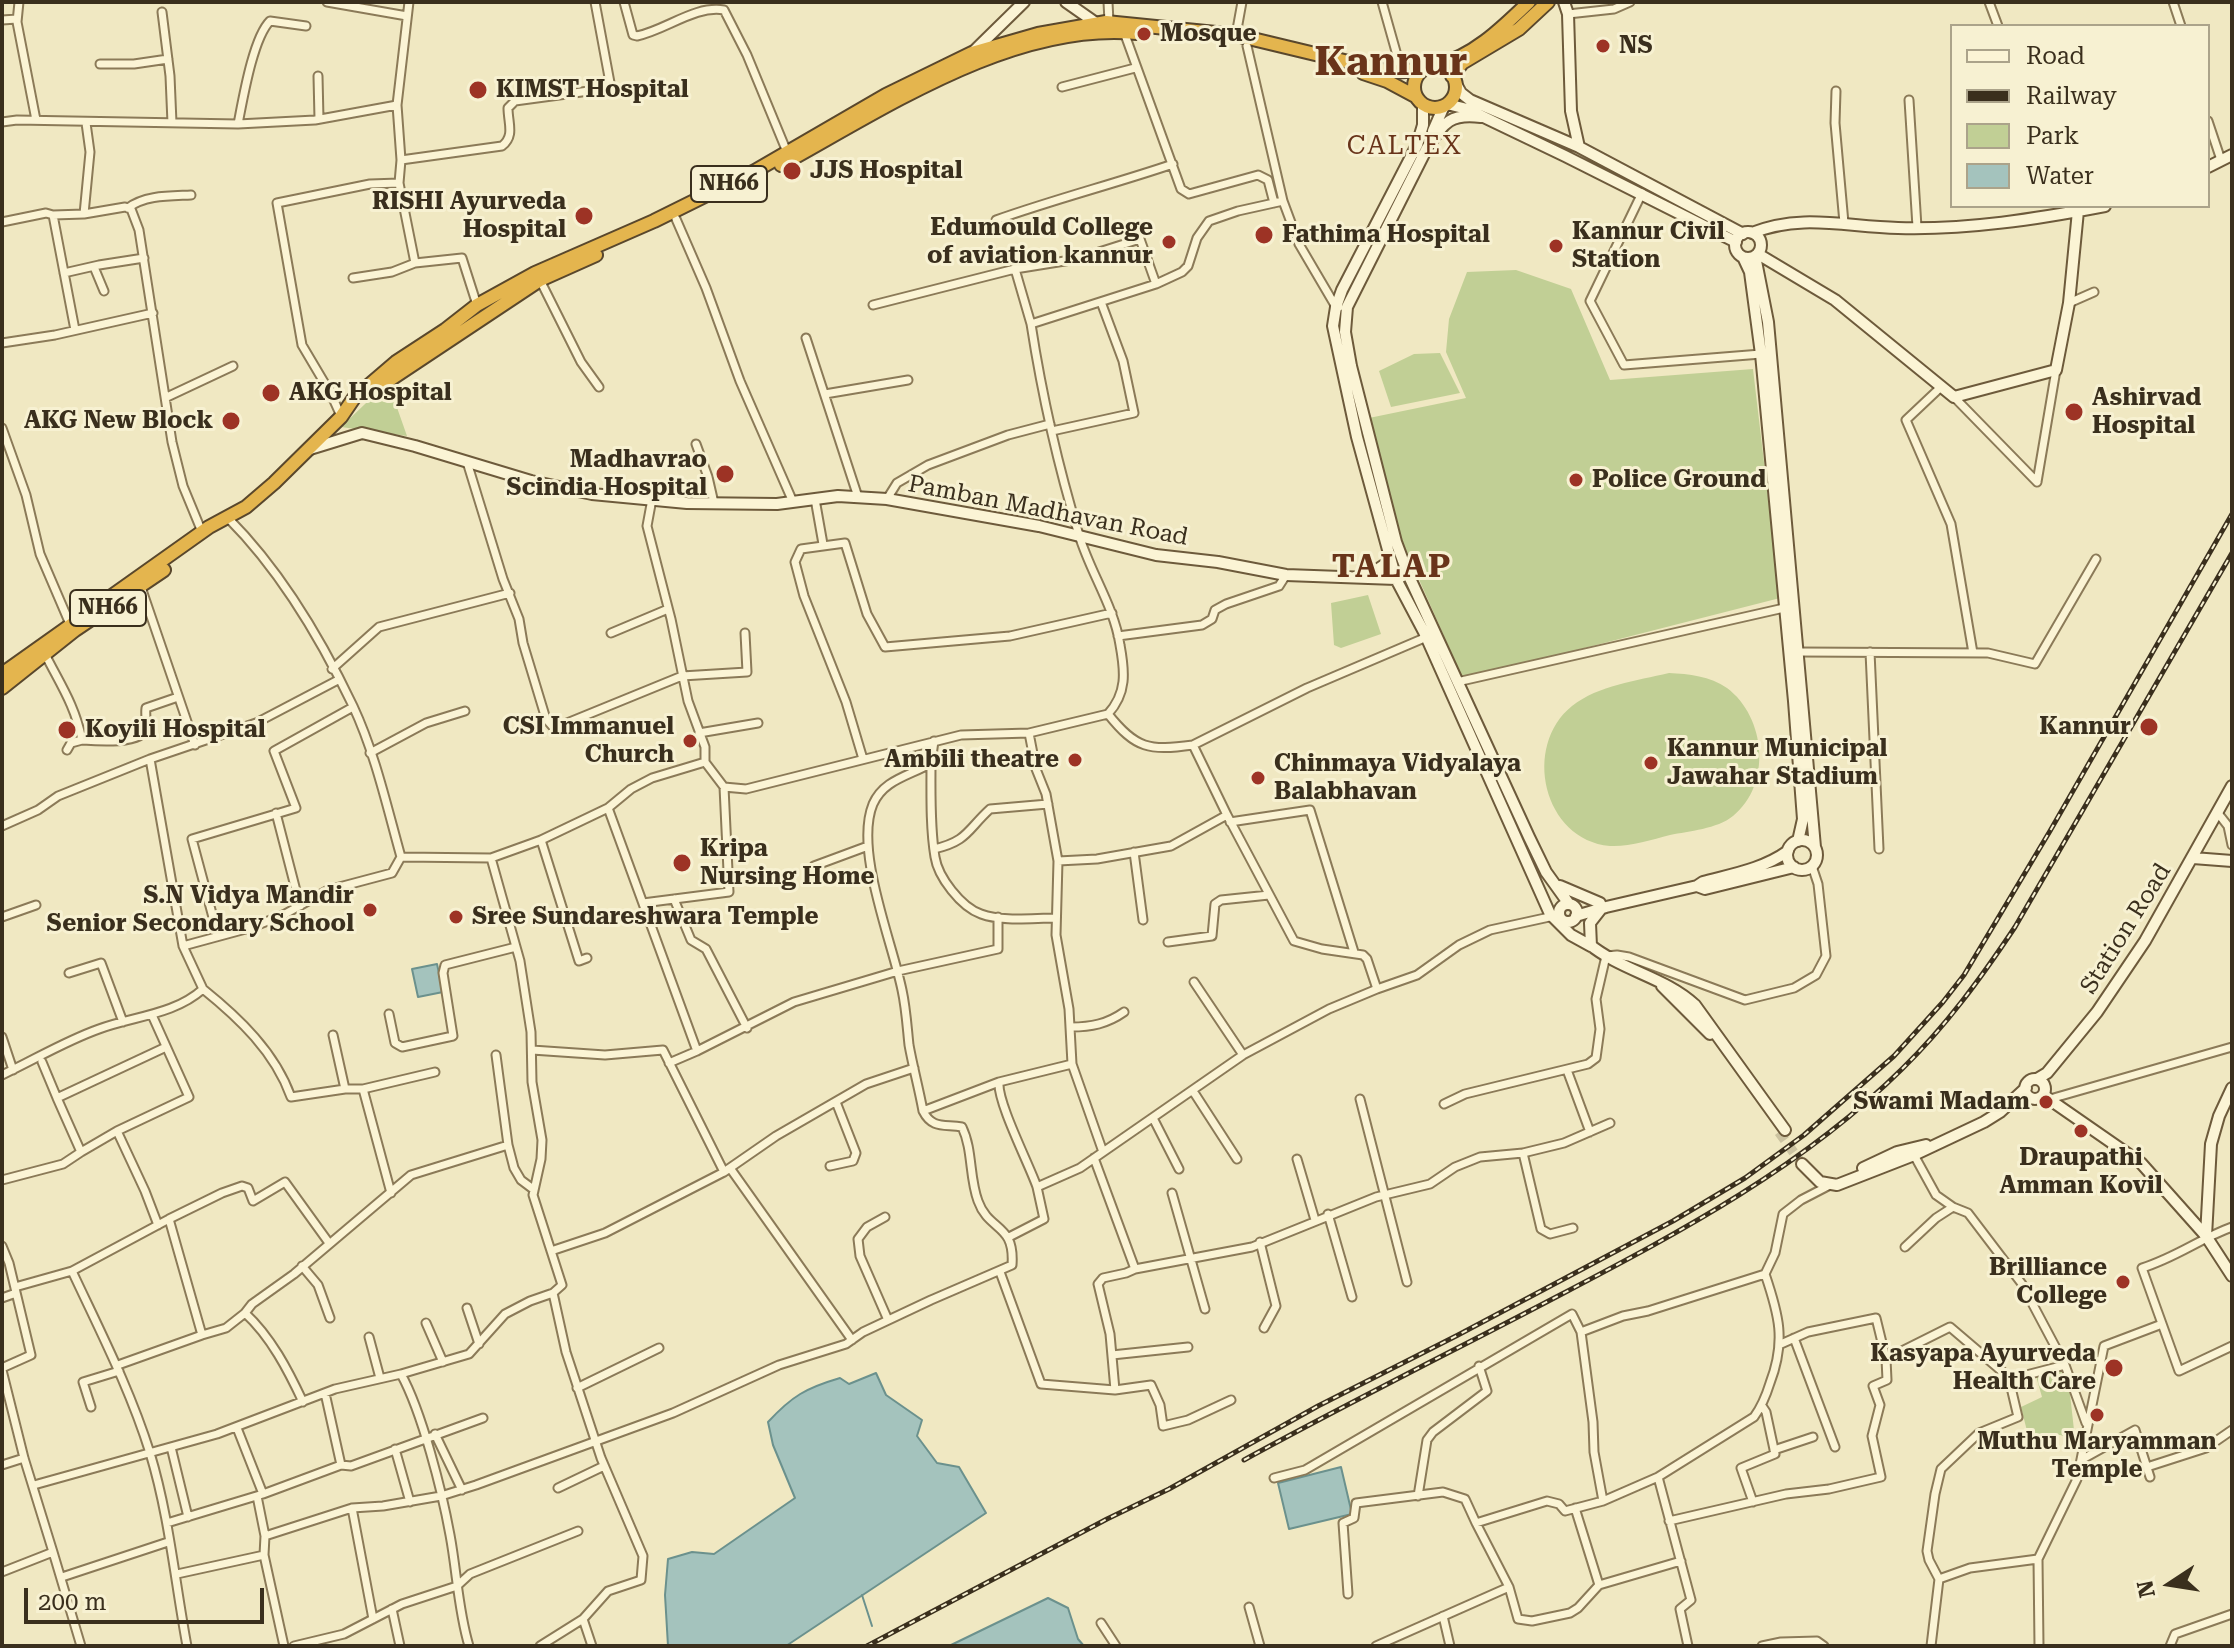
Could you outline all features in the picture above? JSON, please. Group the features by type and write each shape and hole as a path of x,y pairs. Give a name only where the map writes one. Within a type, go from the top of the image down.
{"highway":[{"path":"1367,72 1402,73 1445,64 1506,24 1529,2"},
{"path":"1445,105 1454,95 1454,79 1467,59 1519,29 1548,2"},
{"name":"NH66","path":"2,674 70,624 246,507 350,407 448,334 540,280 747,184 902,97 970,63 1105,26 1124,32 1247,46 1367,72"},
{"name":"NH66","path":"448,334 477,305 535,273 721,189 886,95 972,53 1038,34 1105,26 1236,35 1367,72 1432,108 1445,105"},
{"path":"1419,100 1415,81 1428,68 1445,69 1454,79"},
{"name":"NH66","path":"2,688 75,630 141,587 215,526"}],"main road":[{"path":"972,53 1024,2"},
{"path":"1066,2 1105,26"},
{"path":"1564,2 1568,14 1571,111 1579,147"},
{"path":"1454,79 1461,93 1470,100 1579,147 1744,236"},
{"path":"1402,89 1418,112 1422,146"},
{"path":"1419,100 1422,146"},
{"path":"1571,904 1555,883 1529,837 1457,682 1396,579 1357,437 1333,326 1445,105 1467,109 1642,193 1760,240 1757,255 1768,322 1794,652 1803,819 1798,841 1775,860 1697,886 1625,902 1563,905 1571,935 1657,982 1708,1032 1782,1131"},
{"path":"1422,146 1450,119 1463,115 1481,117"},
{"path":"2210,166 2228,156"},
{"path":"1697,886 1705,889 1794,867 1803,869 1812,866 1816,857 1794,652 1784,608 1761,354 1750,272 1737,251 1744,236 1780,223 1917,227 1983,225 2036,211 2094,208"},
{"path":"1743,257 1757,255 1835,300 1954,397 2056,370 2069,303 2078,211"},
{"path":"1341,307 1351,366 1396,542 1430,635 1540,892 1591,946"},
{"name":"Pamban Madhavan Road","path":"306,450 362,433 531,481 592,494 687,503 777,504 838,496 887,499 974,513 1156,555 1218,562 1286,575 1396,579 1408,574"},
{"path":"1363,579 1390,561"},
{"name":"Station Road","path":"1829,1183 1837,1185 1914,1155 1984,1122 2040,1088 2129,965 2232,786"},
{"path":"1798,841 1807,841 1815,847"},
{"path":"1788,851 1788,860 1794,867"},
{"path":"2193,858 2232,861"},
{"path":"1555,883 1601,905"},
{"path":"1564,917 1601,905"},
{"path":"1591,946 1590,923 1601,905"},
{"path":"2040,1088 2141,1163 2206,1236 2232,1276"},
{"path":"2206,1236 2211,1144 2232,1088"},
{"path":"1804,1163 1820,1182 1829,1183 1897,1152 1932,1145"}],"street":[{"path":"19,2 17,19 36,120"},
{"path":"327,2 407,16"},
{"path":"409,2 397,105 401,160 399,183 415,263"},
{"path":"401,160 502,146 510,135 508,108 515,101 611,88 595,2"},
{"path":"624,2 633,35 637,36 697,13 724,10 747,55 787,152"},
{"path":"1105,26 1108,2"},
{"path":"1236,35 1242,2"},
{"path":"1382,2 1402,73"},
{"path":"1568,14 1614,9 1630,2"},
{"path":"1989,2 1997,24"},
{"path":"2173,2 2180,24"},
{"path":"162,12 172,123"},
{"path":"2,20 17,19"},
{"path":"238,124 251,66 265,27 270,21 306,26"},
{"path":"1124,32 1184,193 1258,175 1268,180 1299,244 1341,307"},
{"path":"1247,46 1279,202"},
{"path":"100,64 134,64 168,59"},
{"path":"1062,87 1135,68"},
{"path":"318,76 319,119"},
{"path":"1836,91 1835,123 1844,223"},
{"path":"1909,100 1917,227"},
{"path":"2,122 238,124 319,119 397,105"},
{"path":"84,214 90,152 86,123"},
{"path":"2210,124 2228,156"},
{"path":"996,220 1048,201 1114,185 1173,164"},
{"path":"350,407 331,394 302,345 277,203 370,184 399,183"},
{"path":"1642,193 1590,301 1624,365 1761,354"},
{"path":"2,222 46,213 84,214 128,208 136,202 159,197 191,195"},
{"path":"1031,324 1156,284 1182,272 1188,266 1197,238 1209,221 1279,202"},
{"path":"128,208 139,230 172,442 183,486 215,526 269,563 332,669 353,707 381,782 401,857 392,873 328,890 253,927 183,946"},
{"path":"53,215 75,330"},
{"path":"676,219 706,288 740,381 793,502"},
{"path":"873,305 1015,269 1077,259 1140,239 1156,284"},
{"path":"64,273 144,258"},
{"path":"353,278 392,272 415,263 462,258 477,305"},
{"path":"94,267 104,291"},
{"path":"724,787 746,789 961,735 1029,733 1108,714 1122,694 1118,636 1112,613 1080,537 1051,428 1031,324 1015,269"},
{"path":"540,280 581,362 599,387"},
{"path":"2069,303 2094,292"},
{"path":"887,499 897,483 928,465 972,447 1134,413 1123,361 1101,302"},
{"path":"2,343 153,313"},
{"path":"806,338 858,497"},
{"path":"167,397 233,366"},
{"path":"1954,397 2037,482 2056,370"},
{"path":"825,394 908,380"},
{"path":"1942,386 1906,420 1951,524 1973,653"},
{"path":"2,428 26,495 40,554 70,624"},
{"path":"696,444 714,503"},
{"path":"467,462 510,593 546,719 553,727 682,676 747,672 745,633"},
{"path":"643,903 729,892 724,787 705,762 705,747 682,676 647,526 652,499"},
{"path":"815,499 823,544"},
{"path":"863,759 846,702 804,596 795,562 801,549 845,543 867,614 885,647 1010,636 1112,613"},
{"path":"1794,652 1988,653 2035,664 2096,559"},
{"path":"1118,636 1202,625 1212,619 1215,610 1279,586 1286,575"},
{"path":"141,587 195,745"},
{"path":"332,669 379,627 510,593"},
{"path":"1457,682 1784,608"},
{"path":"611,633 668,609"},
{"path":"1108,714 1125,735 1139,744 1166,749 1193,745 1307,688 1430,635"},
{"path":"1870,652 1879,849"},
{"path":"45,654 68,696 82,740"},
{"path":"2,826 38,810 58,796 150,759 256,723 338,680"},
{"path":"67,750 71,743 82,740 115,743 142,734 146,729 146,708 178,697"},
{"path":"218,936 192,839 296,808 274,751 353,707"},
{"path":"370,753 426,723 465,711"},
{"path":"699,733 758,723"},
{"path":"1029,733 1036,769 1048,804 1058,861 1056,918 1071,1027 1072,1064 1103,1152"},
{"path":"934,741 931,763 934,849 938,867 964,903 982,914 1056,918"},
{"path":"1193,745 1294,941 1363,955 1377,989"},
{"path":"150,759 183,946 203,989 249,1029 285,1081 291,1097 363,1089 435,1072"},
{"path":"401,857 491,858 541,840 608,808 631,789 652,778 705,762"},
{"path":"265,1536 352,1508 410,1502 462,1490 673,1413 779,1365 846,1344 888,1320 1012,1265 1013,1249 1009,1237 983,1212 978,1201 967,1137 962,1127 937,1126 928,1121 923,1111 898,971 879,904 868,846 868,820 874,802 884,787 931,763"},
{"path":"934,849 954,844 969,833 990,809 1048,804"},
{"path":"608,808 697,1051"},
{"path":"1058,861 1097,859 1171,846 1228,818 1310,810 1354,952"},
{"path":"2217,812 2228,826 2232,861"},
{"path":"276,813 300,906"},
{"path":"541,840 579,961 587,958"},
{"path":"814,866 868,846"},
{"path":"1134,852 1143,920"},
{"path":"34,1485 237,1428 325,1393 469,1354 505,1314 553,1293 562,1285 535,1206 533,1189 541,1159 542,1140 532,1082 531,1032 516,947 491,858"},
{"path":"1444,1104 1465,1094 1567,1070 1588,1064 1596,1058 1600,1029 1596,999 1606,956 1639,960 1745,1000 1794,988 1816,975 1826,956 1818,884 1812,866"},
{"path":"1168,942 1212,936 1215,904 1221,900 1269,895"},
{"path":"674,899 691,940 706,949 747,1028"},
{"path":"2,917 36,905"},
{"path":"669,1063 747,1028 794,1002 898,971 998,949 998,917"},
{"path":"1037,1187 1094,1158 1243,1055 1306,1020 1417,975 1459,945 1490,930 1564,917"},
{"path":"389,1014 395,1043 402,1047 453,1036 443,973 445,965 516,947"},
{"path":"69,973 101,963 123,1022"},
{"path":"1194,982 1243,1055"},
{"path":"2,1075 96,1030 152,1015 192,999 203,989"},
{"path":"1071,1027 1090,1027 1112,1021 1124,1012"},
{"path":"2,1180 63,1164 117,1131 189,1097 152,1015"},
{"path":"333,1035 345,1089"},
{"path":"2,1037 13,1070"},
{"path":"57,1098 166,1047"},
{"path":"2040,1088 2232,1047"},
{"path":"532,1050 605,1055 663,1050 727,1170 852,1340"},
{"path":"496,1055 514,1168 521,1180 533,1189"},
{"path":"42,1062 81,1152"},
{"path":"923,1111 1021,1074 1072,1064"},
{"path":"551,1251 605,1233 727,1170 776,1136 866,1084 914,1068"},
{"path":"1567,1070 1590,1132"},
{"path":"999,1082 998,1089 1006,1112 1037,1187 1044,1219 1009,1237"},
{"path":"363,1089 391,1193"},
{"path":"1193,1091 1237,1159"},
{"path":"1360,1099 1407,1282"},
{"path":"830,1166 853,1161 856,1153 836,1102"},
{"path":"1153,1118 1179,1169"},
{"path":"1115,1390 1110,1334 1098,1284 1103,1278 1252,1247 1328,1214 1386,1194 1430,1184 1455,1167 1480,1157 1523,1153 1564,1143 1610,1123"},
{"path":"117,1131 158,1225"},
{"path":"91,1407 83,1382 226,1328 411,1175 508,1145"},
{"path":"1523,1153 1541,1229 1550,1234 1573,1228"},
{"path":"1914,1155 1936,1195 1968,1213 2022,1284 2065,1365 2086,1424"},
{"path":"1094,1158 1135,1269"},
{"path":"1297,1159 1315,1220"},
{"path":"2,1298 92,1263 169,1219 242,1186 248,1188 253,1201 285,1182 329,1243"},
{"path":"1476,1523 1547,1501 1559,1504 1565,1511 1603,1501 1658,1477 1754,1417 1762,1406 1779,1361 1778,1311 1765,1274 1775,1253 1783,1214 1829,1183"},
{"path":"1172,1193 1205,1309"},
{"path":"1905,1247 1936,1218 1953,1207"},
{"path":"1328,1214 1352,1297"},
{"path":"885,1217 867,1227 858,1239 860,1256 888,1320"},
{"path":"169,1219 202,1335"},
{"path":"2232,1227 2206,1236 2178,1255 2142,1268 2179,1371 2232,1346"},
{"path":"1260,1242 1276,1306 1264,1328"},
{"path":"2,1246 31,1355 2,1369 24,1458 81,1646"},
{"path":"302,1266 318,1285 330,1318"},
{"path":"72,1271 118,1368 150,1453 177,1574 186,1646"},
{"path":"1000,1272 1041,1384 1115,1390 1151,1385 1160,1405 1163,1426 1188,1420 1231,1400"},
{"path":"1581,1332 1623,1316 1765,1274"},
{"path":"540,1646 583,1619 608,1591 641,1580 644,1565 577,1388 553,1293"},
{"path":"467,1308 479,1344"},
{"path":"245,1313 256,1323 287,1368 303,1402"},
{"path":"1274,1478 1305,1470 1572,1314 1581,1332 1595,1463 1603,1501"},
{"path":"1669,1521 1786,1494 1829,1489 1881,1477 1872,1436 1880,1405 1873,1386 1887,1380 1886,1359 1876,1318 1808,1332 1781,1344"},
{"path":"426,1323 443,1362"},
{"path":"2039,1646 2038,1559 2077,1479 2104,1346 2162,1324"},
{"path":"1886,1359 1950,1327 2009,1379 2018,1417 1979,1433 1941,1469 1927,1551 1939,1579 1931,1646"},
{"path":"369,1337 380,1378"},
{"path":"1794,1338 1835,1447"},
{"path":"1112,1355 1188,1347"},
{"path":"577,1388 659,1348"},
{"path":"2009,1379 2065,1365"},
{"path":"1418,1496 1427,1440 1433,1432 1487,1391 1479,1366"},
{"path":"401,1374 425,1438 441,1496 450,1534 462,1625 469,1646"},
{"path":"325,1393 341,1465"},
{"path":"1753,1502 1741,1468 1775,1454 1762,1406"},
{"path":"167,1523 260,1495 341,1465 351,1466 483,1418"},
{"path":"237,1428 260,1495 264,1555 285,1646"},
{"path":"2081,1460 2135,1430 2150,1477"},
{"path":"2147,1467 2206,1448 2232,1430"},
{"path":"435,1434 462,1490"},
{"path":"1774,1450 1813,1437"},
{"path":"171,1447 188,1517"},
{"path":"395,1449 410,1502"},
{"path":"2,1465 24,1458"},
{"path":"558,1488 604,1466"},
{"path":"1658,1477 1691,1600 1680,1609 1688,1646"},
{"path":"1348,1594 1343,1523 1354,1518 1356,1503 1443,1492 1460,1495 1470,1504 1476,1523 1509,1587 1518,1619 1532,1621 1570,1613 1599,1585 1681,1561"},
{"path":"352,1508 373,1619"},
{"path":"1575,1508 1599,1585"},
{"path":"294,1646 324,1642 344,1634 392,1609 457,1586 470,1574 578,1531"},
{"path":"62,1577 168,1542"},
{"path":"2,1572 53,1552"},
{"path":"177,1574 264,1555"},
{"path":"1939,1579 1970,1568 2038,1559"},
{"path":"1376,1646 1509,1587"},
{"path":"1249,1607 1260,1646"},
{"path":"392,1609 400,1646"},
{"path":"2173,1644 2175,1634 2232,1614"},
{"path":"1443,1616 1450,1646"},
{"path":"583,1619 592,1646"},
{"path":"1101,1623 1116,1646"},
{"path":"1762,1646 1817,1641 1824,1646"}],"green space":[{"name":"Police Ground","path":"1516,270 1571,289 1610,380 1753,369 1780,598 1463,679 1402,541 1369,418 1466,398 1446,352 1449,319 1467,272"},
{"path":"1440,353 1460,393 1391,407 1379,371 1414,354"},
{"path":"388,382 407,436 341,427"},
{"path":"1368,595 1381,634 1341,648 1334,645 1331,603"},
{"name":"Kannur Municipal Jawahar Stadium","path":"1669,673 1714,681 1740,701 1750,716 1759,751 1759,770 1754,787 1746,803 1733,816 1711,827 1625,845 1610,846 1587,840 1569,827 1555,810 1547,789 1544,766 1547,744 1557,723 1572,706 1594,693"},
{"path":"2061,1371 2070,1394 2075,1439 2060,1435 2028,1435 2021,1407 2042,1397 2036,1376"}],"water":[{"path":"437,964 443,992 418,997 412,969"},
{"path":"876,1373 886,1395 922,1420 917,1436 937,1463 959,1467 986,1513 786,1646 668,1646 665,1595 668,1559 692,1552 714,1554 795,1498 773,1445 768,1422 792,1399 809,1389 840,1378 849,1384"},
{"path":"1341,1467 1352,1514 1289,1529 1278,1483"},
{"path":"1048,1598 1068,1608 1078,1639 1084,1646 949,1646"}],"waterway":[{"path":"862,1595 872,1626"}],"tunnel":[{"path":"1779,1132 1802,1164"}],"railway":[{"path":"867,1646 1673,1221 1745,1178 1804,1135 1894,1056 1964,975 2232,514"},
{"path":"1244,1460 1696,1221 1783,1166 1864,1104 1918,1053 1948,1019 2015,927 2232,553"}],"place":[{"name":"Mosque","path":"1144,34"},
{"name":"NS","path":"1603,46"},
{"name":"KIMST Hospital","path":"478,90"},
{"name":"JJS Hospital","path":"792,171"},
{"name":"RISHI Ayurveda Hospital","path":"584,216"},
{"name":"Fathima Hospital","path":"1264,235"},
{"name":"Edumould College of aviation kannur","path":"1169,242"},
{"name":"Kannur Civil Station","path":"1556,246"},
{"name":"AKG Hospital","path":"271,393"},
{"name":"Ashirvad Hospital","path":"2074,412"},
{"name":"AKG New Block","path":"231,421"},
{"name":"Madhavrao Scindia Hospital","path":"725,474"},
{"name":"Police Ground","path":"1576,480"},
{"name":"Kannur","path":"2149,727"},
{"name":"Koyili Hospital","path":"67,730"},
{"name":"CSI Immanuel Church","path":"690,741"},
{"name":"Ambili theatre","path":"1075,760"},
{"name":"Kannur Municipal Jawahar Stadium","path":"1651,763"},
{"name":"Chinmaya Vidyalaya Balabhavan","path":"1258,778"},
{"name":"Kripa Nursing Home","path":"682,863"},
{"name":"S.N Vidya Mandir Senior Secondary School","path":"370,910"},
{"name":"Sree Sundareshwara Temple","path":"456,917"},
{"name":"Swami Madam","path":"2046,1102"},
{"name":"Draupathi Amman Kovil","path":"2081,1131"},
{"name":"Brilliance College","path":"2123,1282"},
{"name":"Kasyapa Ayurveda Health Care","path":"2114,1368"},
{"name":"Muthu Maryamman Temple","path":"2097,1415"}],"district":[{"name":"Kannur","path":"1391,63"},
{"name":"CALTEX","path":"1405,146"},
{"name":"TALAP","path":"1392,568"}]}
